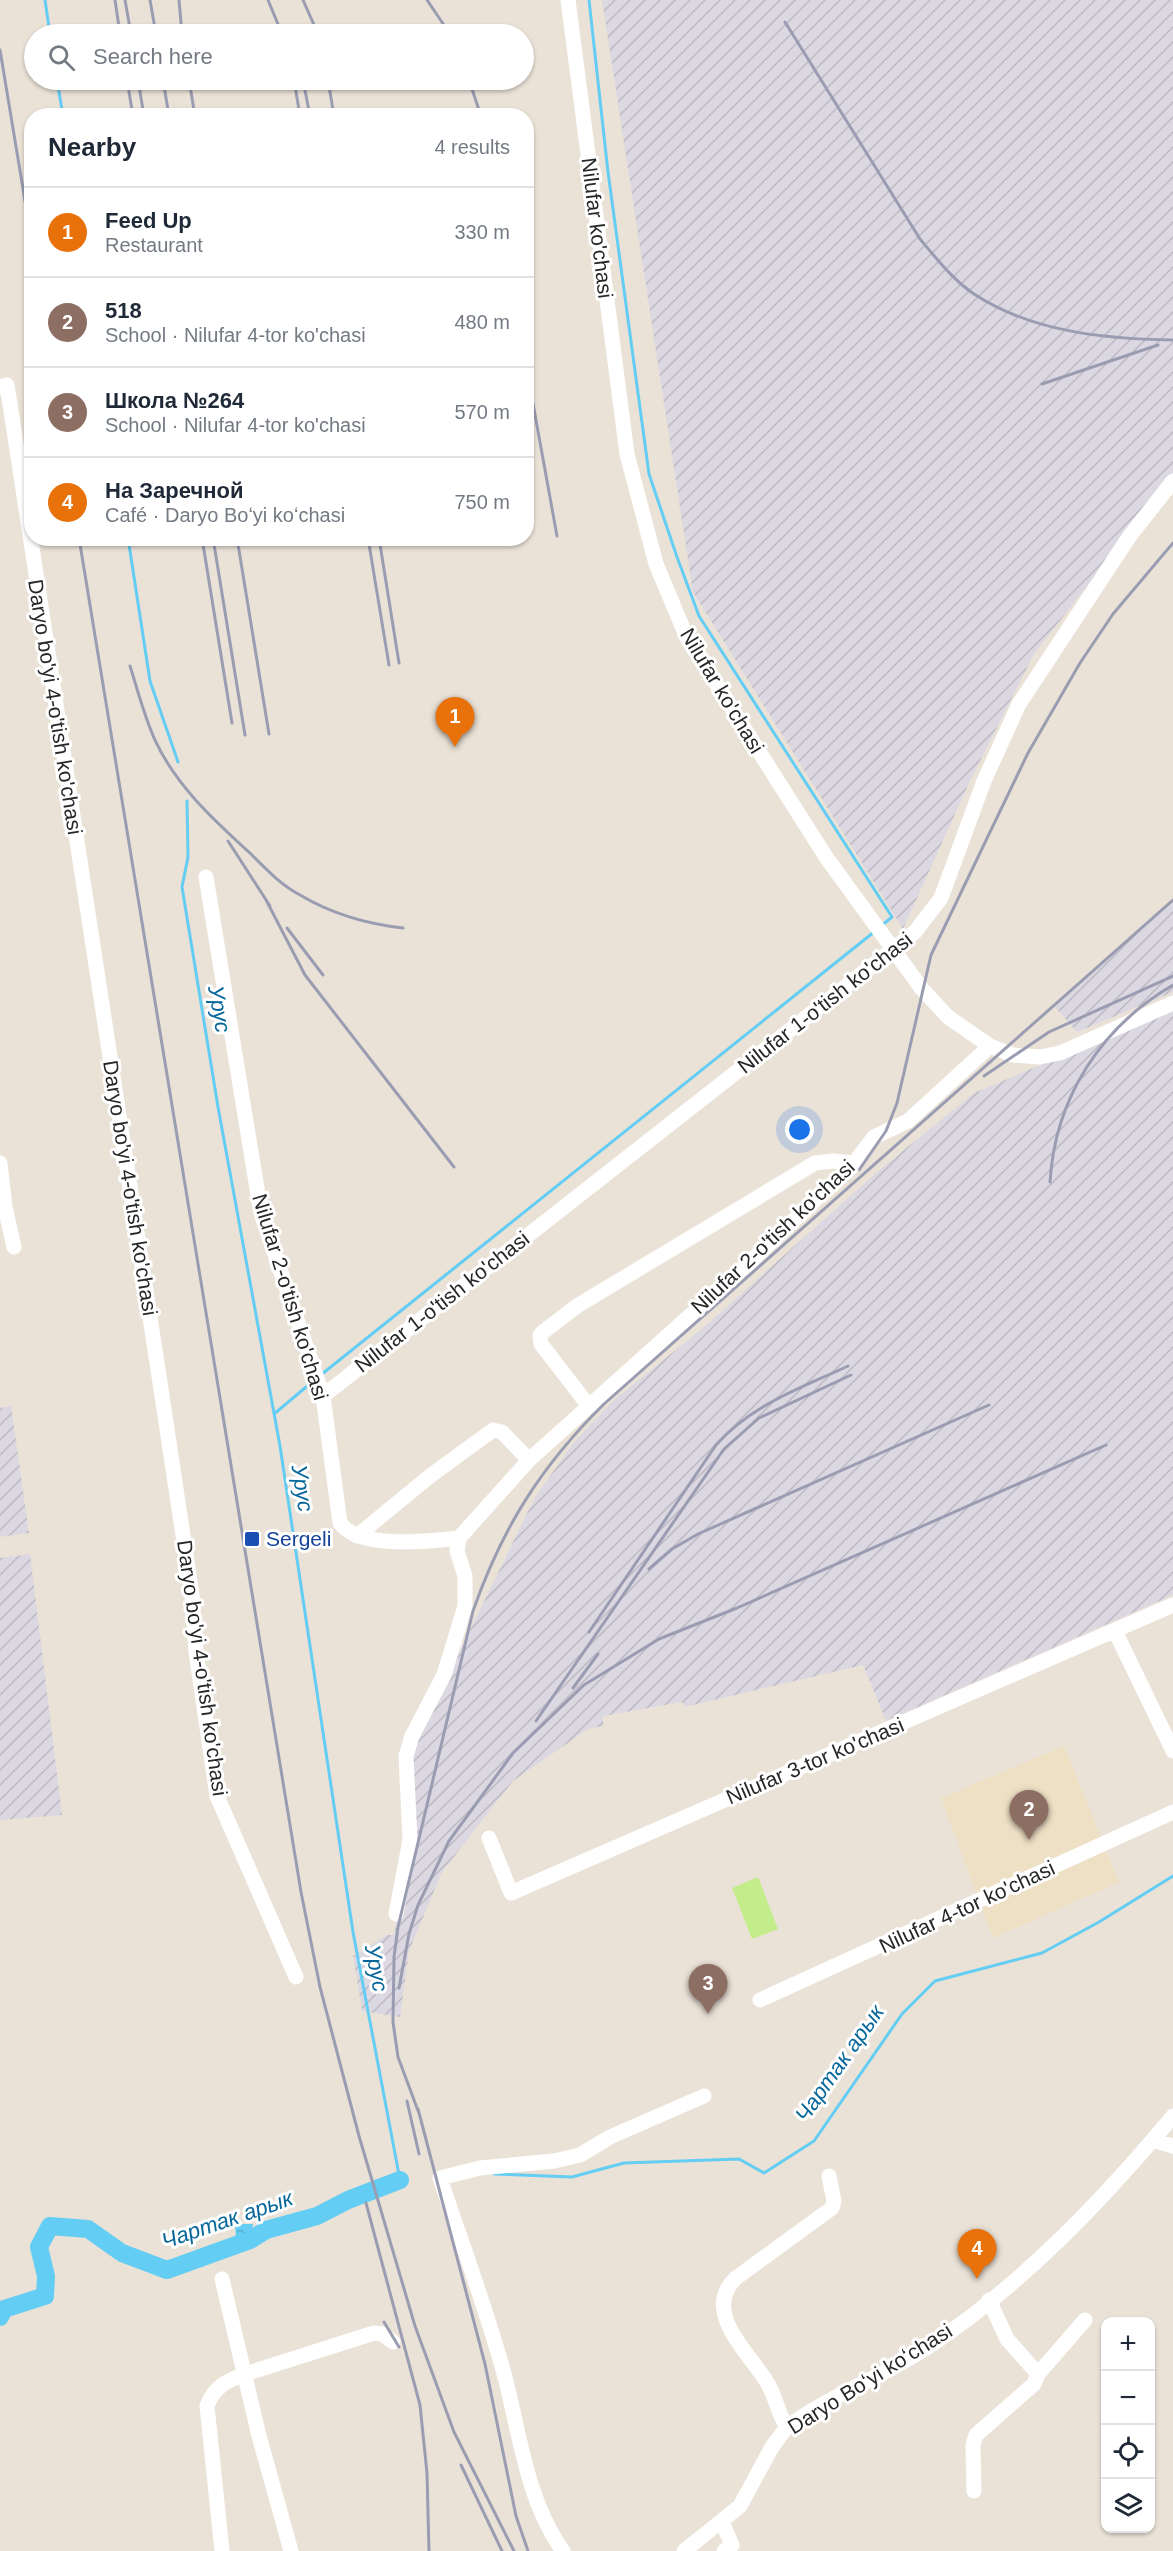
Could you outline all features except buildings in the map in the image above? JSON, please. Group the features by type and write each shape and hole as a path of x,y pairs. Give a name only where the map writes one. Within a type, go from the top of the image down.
{"street":[{"name":"Nilufar ko'chasi","path":"568,0 627,454 656,564 687,638 826,857 893,950 937,1006 990,1046 1028,1057 1050,1055 1173,1003"},
{"name":"Daryo bo'yi 4-o'tish ko'chasi","path":"3,386 24,519"},
{"name":"Nilufar 1-o'tish ko'chasi","path":"323,1396 915,932 940,898 984,781 1019,704 1130,537 1173,481"},
{"name":"Daryo bo'yi 4-o'tish ko'chasi","path":"28,546 159,1376 192,1595 196,1652 217,1796 296,1977"},
{"name":"Nilufar 2-o'tish ko'chasi","path":"206,877 261,1214 323,1396 338,1514 346,1531 357,1536"},
{"name":"Nilufar 2-o'tish ko'chasi","path":"459,1538 529,1460 753,1258 854,1162 874,1137 908,1121 990,1046"},
{"path":"588,1405 541,1344 540,1335 543,1332 596,1294 815,1163 854,1162"},
{"path":"0,1163 5,1207 14,1247"},
{"path":"357,1536 430,1476 493,1430 502,1432 529,1460"},
{"path":"357,1536 411,1542 459,1538 457,1551 466,1590 465,1606 444,1675 412,1737 406,1756 410,1840 396,1914"},
{"name":"Nilufar 3-tor ko'chasi","path":"489,1838 511,1893 1173,1605"},
{"path":"1115,1631 1173,1751"},
{"name":"Nilufar 4-tor ko'chasi","path":"760,2001 1173,1812"},
{"path":"563,2551 543,2520 532,2491 502,2368 440,2178 480,2168 554,2161 580,2155 610,2137 705,2096"},
{"name":"Daryo Boʻyi koʻchasi","path":"685,2551 722,2522 748,2495 772,2447 787,2427 924,2349 990,2301 1047,2250 1136,2162 1173,2116"},
{"path":"1153,2140 1173,2146"},
{"path":"787,2427 769,2385 724,2319 726,2293 736,2278 832,2208 834,2201 829,2176"},
{"path":"222,2278 291,2551"},
{"path":"990,2301 1007,2339 1038,2374"},
{"path":"974,2491 973,2445 976,2435 1034,2384 1038,2374 1085,2320"},
{"path":"222,2551 207,2406 212,2392 226,2381 245,2374 374,2333 382,2334 393,2342"},
{"path":"722,2522 732,2545 723,2551"}],"shaded area":[{"path":"602,0 1173,0 1173,476 1034,654 970,781 903,929 693,592"},
{"path":"1173,900 1173,992 1077,1032 1055,1007"},
{"path":"1173,1009 1173,1595 886,1721 863,1665 685,1707 682,1702 603,1716 603,1726 588,1729 513,1781 442,1872 409,1951 400,2017 362,2011 353,1956 387,1935 394,1935 414,1838 411,1751 534,1499 573,1443 615,1399 703,1328 877,1172 974,1093"},
{"path":"11,1406 29,1533 0,1537 0,1408"},
{"path":"30,1554 62,1815 0,1820 0,1558"},
{"path":"1064,1746 1119,1882 993,1938 941,1798"}],"green space":[{"path":"758,1877 778,1929 752,1939 732,1888"}],"water":[{"path":"235,2224 253,2224 253,2227 250,2232 236,2239"}],"waterway":[{"name":"Урус","path":"45,0 49,24"},
{"path":"589,0 608,172 649,474 699,616 892,917 881,926"},
{"name":"Урус","path":"59,90 62,108"},
{"name":"Урус","path":"129,546 150,681 178,762"},
{"name":"Урус","path":"187,801 188,857 182,887 218,1107 280,1446 353,1932 400,2180 406,2179"},
{"path":"322,1374 874,932"},
{"path":"274,1414 312,1382"},
{"name":"Чартак арык","path":"494,2174 572,2177 624,2163 739,2159 764,2173 814,2141 902,2014 935,1981 1042,1953 1099,1922 1173,1876"},
{"name":"Чартак арык","path":"0,2317 4,2309 45,2296 46,2276 39,2247 50,2226 88,2229 122,2253 167,2270 250,2240 266,2230 317,2216 348,2200 400,2180"}],"railway":[{"path":"115,0 119,24"},
{"path":"125,0 129,24"},
{"path":"150,0 154,24"},
{"path":"179,0 181,24"},
{"path":"268,0 278,24"},
{"path":"303,0 314,24"},
{"path":"427,0 443,24"},
{"path":"785,22 920,239 966,288 996,307 1045,325 1095,335 1173,340"},
{"path":"0,50 24,195"},
{"path":"129,90 132,108"},
{"path":"140,90 143,108"},
{"path":"165,90 168,108"},
{"path":"191,90 194,108"},
{"path":"296,90 299,108"},
{"path":"305,90 308,108"},
{"path":"330,90 333,108"},
{"path":"472,90 478,108"},
{"path":"1042,384 1158,345"},
{"path":"534,409 557,536"},
{"path":"859,1170 886,1131 897,1103 931,955 1028,753 1080,663 1113,614 1173,543"},
{"path":"80,546 301,1892 320,1987 359,2136 415,2326 454,2432 514,2551"},
{"path":"203,546 232,723"},
{"path":"214,546 245,735"},
{"path":"238,546 269,734"},
{"path":"369,546 389,665"},
{"path":"380,546 399,663"},
{"path":"130,666 148,722 164,757 185,788 224,829 274,876 300,895 325,908 350,917 403,928"},
{"path":"228,841 270,906"},
{"path":"266,900 305,975 454,1167"},
{"path":"420,2116 398,2057 393,2022 394,1957 398,1927 473,1611 497,1552 526,1500 561,1451 604,1404 1173,900"},
{"path":"287,928 323,975"},
{"path":"984,1076 1049,1032 1173,976"},
{"path":"1050,1182 1061,1122 1086,1068 1124,1022 1147,1002 1173,985"},
{"path":"589,1632 716,1445 730,1431 761,1408 794,1390 848,1366"},
{"path":"536,1721 724,1449 759,1418 851,1375"},
{"path":"649,1569 672,1549 698,1534 989,1405"},
{"path":"399,1988 409,1934 418,1905 449,1841 513,1753 584,1685 659,1639 737,1608 1106,1445"},
{"path":"573,1688 598,1654"},
{"path":"407,2101 419,2154"},
{"path":"418,2109 485,2364 516,2516 528,2551"},
{"path":"366,2203 420,2405 427,2473 429,2551"},
{"path":"384,2322 399,2347"},
{"path":"461,2465 502,2551"}],"place":[{"name":"Feed Up","path":"455,747"},
{"name":"Sergeli","path":"252,1539"},
{"name":"518","path":"1029,1840"},
{"name":"Школа №264","path":"708,2014"},
{"name":"На Заречной","path":"977,2279"}]}
